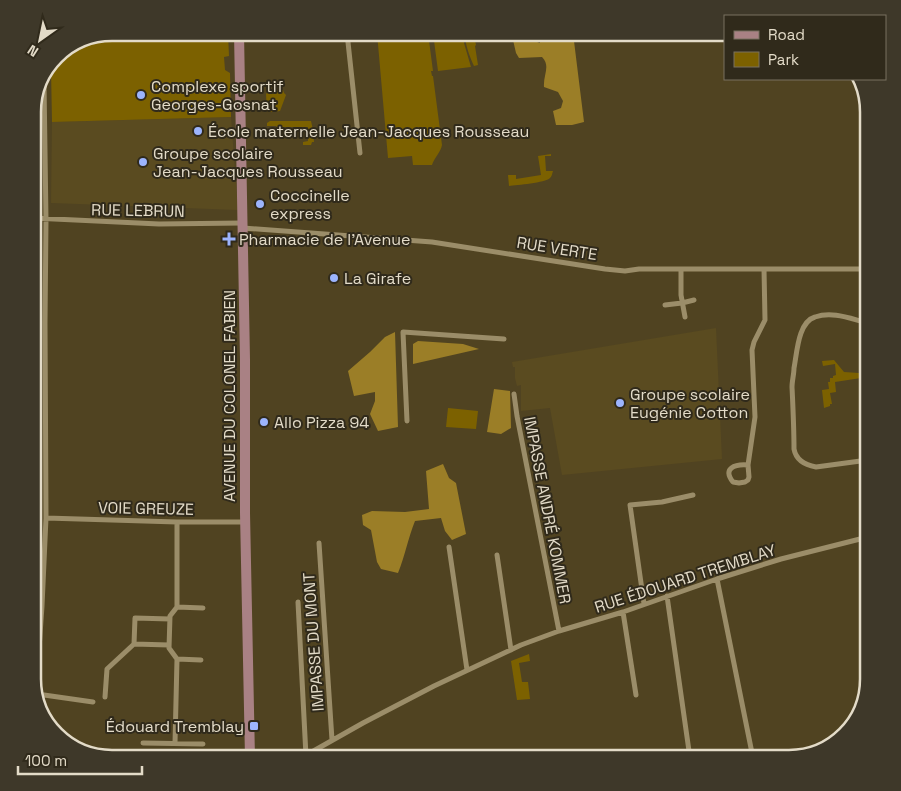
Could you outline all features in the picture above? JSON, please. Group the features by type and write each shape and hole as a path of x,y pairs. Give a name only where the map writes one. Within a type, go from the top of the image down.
{"street":[{"name":"AVENUE DU COLONEL FABIEN","path":"239,41 250,750"},
{"path":"348,41 360,153"},
{"path":"41,623 46,518 44,94"},
{"name":"RUE LEBRUN","path":"41,219 243,225"},
{"name":"RUE VERTE","path":"243,225 432,242 625,271 639,269 860,269"},
{"path":"681,269 681,295 685,317"},
{"path":"748,465 739,464 730,469 729,477 732,482 739,483 748,480 749,477 748,465 755,417 753,346 765,320 764,269"},
{"path":"665,305 694,300"},
{"path":"860,321 839,316 821,316 811,319 804,326 801,333 792,386 794,449 799,460 807,465 816,467 860,461"},
{"path":"407,421 403,332 504,339"},
{"name":"IMPASSE ANDRÉ KOMMER","path":"514,394 559,631"},
{"path":"644,604 630,505 662,502 693,495"},
{"name":"VOIE GREUZE","path":"46,518 245,522"},
{"path":"175,743 177,659 169,645 170,616 176,607 177,522"},
{"name":"RUE ÉDOUARD TREMBLAY","path":"316,750 434,686 511,650 559,631 623,612 780,559 860,539"},
{"name":"IMPASSE DU MONT","path":"319,543 332,740"},
{"path":"448,547 467,670"},
{"path":"497,555 511,650"},
{"path":"717,579 751,750"},
{"path":"667,596 689,750"},
{"name":"RUE ÉDOUARD TREMBLAY","path":"298,602 304,750"},
{"path":"176,607 203,608"},
{"path":"623,612 636,695"},
{"path":"134,644 134,618 170,619"},
{"path":"105,697 107,669 134,644 169,645"},
{"path":"177,659 201,660"},
{"path":"43,694 93,702"},
{"path":"143,743 203,744"}],"shaded area":[{"path":"513,41 534,41 540,43 540,41 574,41 584,122 572,125 556,125 553,111 561,108 563,101 558,92 544,87 545,60 542,57 519,58"},
{"name":"Groupe scolaire Jean-Jacques Rousseau","path":"231,117 238,210 51,203 52,122"},
{"name":"Groupe scolaire Eugénie Cotton","path":"716,328 722,459 562,475 550,408 521,411 521,385 517,386 515,367 513,367 512,362"},
{"path":"395,332 398,427 378,431 370,414 375,401 375,392 354,396 348,371 385,337"},
{"path":"418,341 463,344 479,349 413,364 413,344"},
{"path":"494,389 510,391 511,428 501,434 487,432"},
{"path":"443,464 449,478 456,483 466,534 452,540 445,531 441,518 415,521 398,573 381,569 377,562 371,530 363,525 362,515 372,511 405,512 429,509 426,471"}],"green space":[{"name":"Complexe sportif Georges-Gosnat","path":"112,41 228,41 229,56 224,57 225,70 230,73 231,117 52,122 51,77 60,65 65,65 65,60 73,53 98,43"},
{"path":"378,41 429,41 433,71 431,71 442,145 432,165 413,165 412,156 388,158"},
{"path":"434,41 464,41 471,67 438,71"},
{"path":"466,41 475,41 478,65 474,66"},
{"path":"277,90 283,90 286,95 280,111 267,112 266,94 268,92 277,92"},
{"path":"270,121 311,121 314,142 311,145 303,145 303,142 308,141 308,127 267,126 267,123"},
{"path":"551,154 551,156 545,156 546,171 553,171 550,178 509,186 508,175 516,175 516,179 541,175 538,156"},
{"path":"834,360 844,372 859,373 860,376 860,378 835,382 836,392 830,393 832,404 824,408 822,390 829,389 828,382 830,382 830,378 836,375 835,364 823,366 822,361"},
{"path":"448,408 478,411 476,429 446,427"},
{"path":"529,654 530,661 519,663 522,682 528,682 530,699 517,700 511,661"}],"place":[{"name":"Complexe sportif Georges-Gosnat","path":"141,95"},
{"name":"École maternelle Jean-Jacques Rousseau","path":"198,131"},
{"name":"Groupe scolaire Jean-Jacques Rousseau","path":"143,162"},
{"name":"Coccinelle express","path":"260,204"},
{"name":"Pharmacie de l'Avenue","path":"229,239"},
{"name":"La Girafe","path":"334,278"},
{"name":"Groupe scolaire Eugénie Cotton","path":"620,403"},
{"name":"Allo Pizza 94","path":"264,422"},
{"name":"Édouard Tremblay","path":"254,726"}]}
